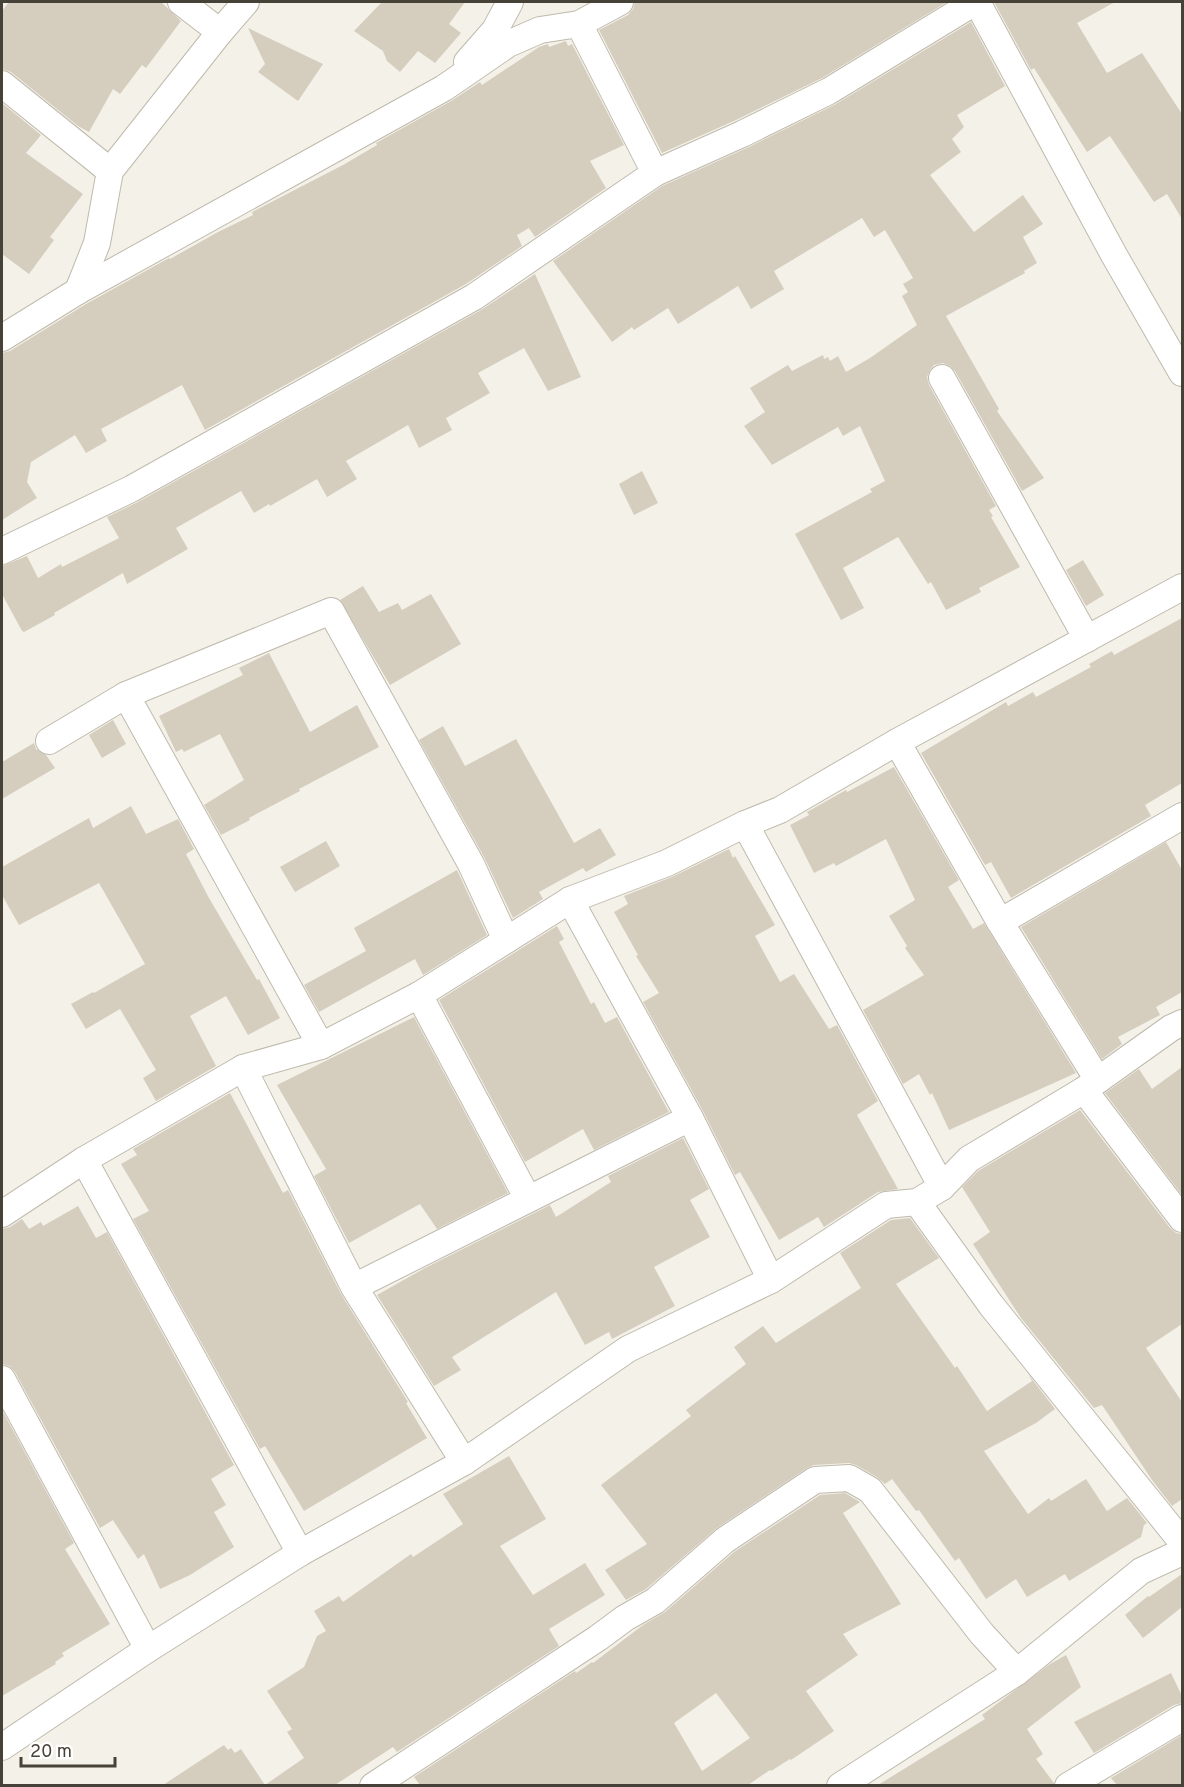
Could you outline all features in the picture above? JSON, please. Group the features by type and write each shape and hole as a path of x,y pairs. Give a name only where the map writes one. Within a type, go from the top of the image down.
{"street":[{"path":"180,2 219,32"},
{"path":"78,291 97,243 110,171 219,32 246,2"},
{"path":"444,88 495,30 510,2"},
{"path":"5,330 444,88 508,44 540,30 579,24 620,2"},
{"path":"2,551 131,489 474,297 655,173 742,134 829,91 976,2 1114,255 1182,373"},
{"path":"579,24 655,173"},
{"path":"2,84 110,171"},
{"path":"942,378 1087,639"},
{"path":"2,1214 84,1160 243,1068 321,1046 419,995 570,900 667,863 745,824 780,810 897,741 1182,587"},
{"path":"49,741 126,695 331,611 471,864 506,940"},
{"path":"126,695 321,1046"},
{"path":"897,741 1091,1085 1182,1219"},
{"path":"1000,922 1182,816"},
{"path":"745,824 942,1187"},
{"path":"570,900 690,1118 771,1281"},
{"path":"419,995 528,1199"},
{"path":"2,1747 147,1649 300,1553 464,1462 628,1349 771,1281 886,1205 917,1202 942,1187 969,1159 1179,1032"},
{"path":"243,1068 354,1287 464,1462"},
{"path":"354,1287 690,1118"},
{"path":"84,1160 300,1553"},
{"path":"917,1202 992,1305 1182,1542"},
{"path":"2,1379 147,1649"},
{"path":"373,1785 655,1601 725,1540 815,1480 849,1478 870,1490 982,1634 1017,1672"},
{"path":"840,1785 873,1777 1017,1672 1141,1570 1182,1552"},
{"path":"1068,1785 1182,1718"}],"building":[{"path":"9,2 161,2 181,21 146,68 142,65 120,94 113,89 89,132 78,126 11,72 2,69 2,11"},
{"path":"382,2 465,2 449,24 461,33 435,63 418,51 400,72 387,61 383,51 354,31"},
{"path":"635,2 947,2 822,78 662,153 599,30 628,15"},
{"path":"994,2 1115,2 1077,23 1107,73 1142,53 1182,114 1182,219 1167,194 1154,202 1110,136 1087,152 1034,68 1031,70"},
{"path":"971,22 1005,86 957,115 964,127 952,139 961,152 930,175 974,232 1023,195 1043,224 1023,237 1037,263 1024,271 1025,273 946,316 999,409 997,411 1044,478 1022,491 955,371 943,363 934,365 927,377 929,385 996,506 989,510 993,516 991,517 1020,567 979,588 981,592 946,610 931,582 928,584 898,537 843,568 864,608 841,620 795,534 872,492 870,489 885,481 860,426 843,436 838,427 772,465 744,426 765,412 750,388 788,365 792,371 823,355 824,359 828,357 830,361 838,356 846,372 917,325 902,296 908,292 903,284 913,278 885,230 874,237 862,218 774,271 784,289 751,309 738,286 678,324 668,308 634,330 632,327 612,342 553,261 662,186 749,147 836,104"},
{"path":"248,28 323,64 298,101 258,72 265,64"},
{"path":"566,41 568,46 572,44 624,145 590,161 606,188 535,237 529,228 517,235 522,246 466,284 205,430 182,385 101,429 107,441 86,453 75,435 31,462 27,482 37,498 2,520 2,353 10,351 86,304 169,258 253,215 252,212 343,165 480,82 482,85 539,47 548,44 549,47"},
{"path":"2,103 41,135 26,153 83,194 50,237 54,240 29,274 2,254"},
{"path":"535,274 581,377 548,391 524,348 478,373 490,393 446,418 452,430 419,448 408,425 346,461 357,479 327,497 317,479 254,513 241,491 176,528 188,549 127,584 123,573 54,613 55,615 22,631 2,594 2,566 27,556 38,578 61,564 62,567 119,538 107,517 138,502 481,310"},
{"path":"642,471 658,503 634,515 619,484"},
{"path":"1083,560 1104,595 1086,606 1066,570"},
{"path":"363,586 379,612 398,603 402,610 431,594 461,644 390,685 340,600"},
{"path":"1182,618 1182,783 1145,805 1151,816 1011,898 991,862 985,865 921,753 1006,702 1008,706 1033,692 1036,697 1091,667 1089,664 1112,651 1114,655"},
{"path":"269,653 310,732 357,705 379,747 299,789 300,791 221,835 204,805 244,780 220,734 184,752 182,749 176,752 159,716 243,675 239,668"},
{"path":"113,720 126,744 102,758 89,735"},
{"path":"443,726 465,766 516,739 574,843 600,828 616,855 586,872 583,868 539,892 543,899 513,918 484,857 419,740"},
{"path":"34,743 36,749 46,755 55,768 2,799 2,762"},
{"path":"894,767 959,880 948,887 973,929 984,923 1076,1073 949,1130 932,1093 930,1095 919,1074 903,1084 863,1010 924,975 905,948 907,946 889,916 915,900 886,839 836,866 834,863 814,873 790,825 809,815 807,812 846,790 847,792"},
{"path":"131,806 146,834 178,819 194,849 186,854 209,898 280,1018 248,1035 226,996 190,1016 216,1066 156,1101 143,1078 156,1070 120,1009 86,1029 71,1004 145,964 99,883 19,925 2,895 2,867 89,818 93,828"},
{"path":"326,841 340,866 295,892 280,867"},
{"path":"1166,842 1182,870 1182,992 1156,1007 1160,1015 1118,1037 1122,1044 1102,1059 1021,927"},
{"path":"729,849 775,925 755,936 780,982 794,974 829,1029 837,1025 878,1101 857,1115 898,1189 878,1192 824,1227 818,1217 779,1240 740,1172 735,1175 643,1002 659,993 636,956 638,955 614,912 628,904 624,896 674,876"},
{"path":"457,870 487,935 423,975 415,959 319,1012 304,985 366,951 354,928"},
{"path":"557,926 564,939 559,942 591,1004 594,1002 605,1023 617,1017 669,1112 594,1150 583,1129 525,1162 439,1000"},
{"path":"414,1017 508,1193 437,1229 420,1204 349,1243 314,1176 326,1169 277,1085"},
{"path":"1182,1067 1182,1195 1105,1093 1139,1069 1152,1089"},
{"path":"230,1093 283,1193 288,1190 341,1294 408,1402 406,1403 427,1438 304,1511 265,1446 260,1449 133,1219 149,1211 121,1164 137,1155 133,1149"},
{"path":"1080,1110 1170,1228 1182,1234 1182,1324 1146,1348 1182,1402 1182,1499 1172,1506 1102,1405 1094,1408 1021,1318 973,1244 990,1232 962,1187 978,1171"},
{"path":"683,1138 709,1189 690,1200 710,1237 654,1267 675,1306 612,1339 609,1332 585,1345 556,1292 452,1357 461,1370 434,1386 377,1295 550,1205 556,1217 611,1182 608,1176"},
{"path":"78,1206 96,1238 107,1232 234,1465 211,1479 226,1505 214,1512 234,1547 190,1575 160,1589 144,1554 138,1559 113,1520 100,1528 15,1372 9,1366 2,1364 2,1229 22,1219 29,1229 41,1222 43,1226"},
{"path":"910,1218 939,1258 896,1284 955,1368 957,1366 987,1411 1032,1381 1028,1374 1055,1409 1036,1423 984,1451 1028,1514 1049,1498 1051,1501 1086,1479 1107,1511 1127,1498 1147,1523 1144,1525 1141,1537 1069,1581 1065,1574 1027,1597 1016,1579 986,1599 959,1558 955,1561 919,1510 916,1511 892,1479 885,1484 877,1477 849,1463 814,1465 717,1528 646,1589 626,1600 605,1570 647,1544 601,1485 691,1416 686,1410 746,1364 734,1347 763,1326 776,1343 861,1288 840,1253 891,1220"},
{"path":"2,1410 74,1543 65,1549 110,1624 62,1653 64,1656 55,1662 56,1664 2,1696"},
{"path":"509,1456 546,1519 500,1546 533,1595 585,1563 605,1595 549,1629 559,1646 397,1752 393,1747 335,1785 265,1785 304,1758 287,1732 292,1729 267,1691 304,1667 317,1636 326,1631 314,1611 339,1596 343,1602 411,1554 413,1557 463,1524 443,1494"},
{"path":"845,1493 860,1502 843,1513 901,1604 843,1634 858,1655 806,1691 834,1731 748,1785 420,1785 414,1777 575,1671 576,1673 593,1663 643,1625 665,1612 734,1552 820,1495","holes":["716,1693 750,1738 702,1771 674,1723"]},
{"path":"1182,1574 1182,1607 1143,1638 1125,1615 1148,1596"},
{"path":"1066,1655 1081,1687 1027,1729 1043,1754 1036,1759 1054,1783 1053,1785 878,1785 985,1719 982,1715 1050,1664"},
{"path":"1171,1673 1182,1696 1182,1703 1174,1705 1094,1753 1074,1722"},
{"path":"1182,1735 1182,1785 1117,1785 1111,1778"},
{"path":"224,1745 235,1753 241,1749 265,1785 163,1785"}]}
